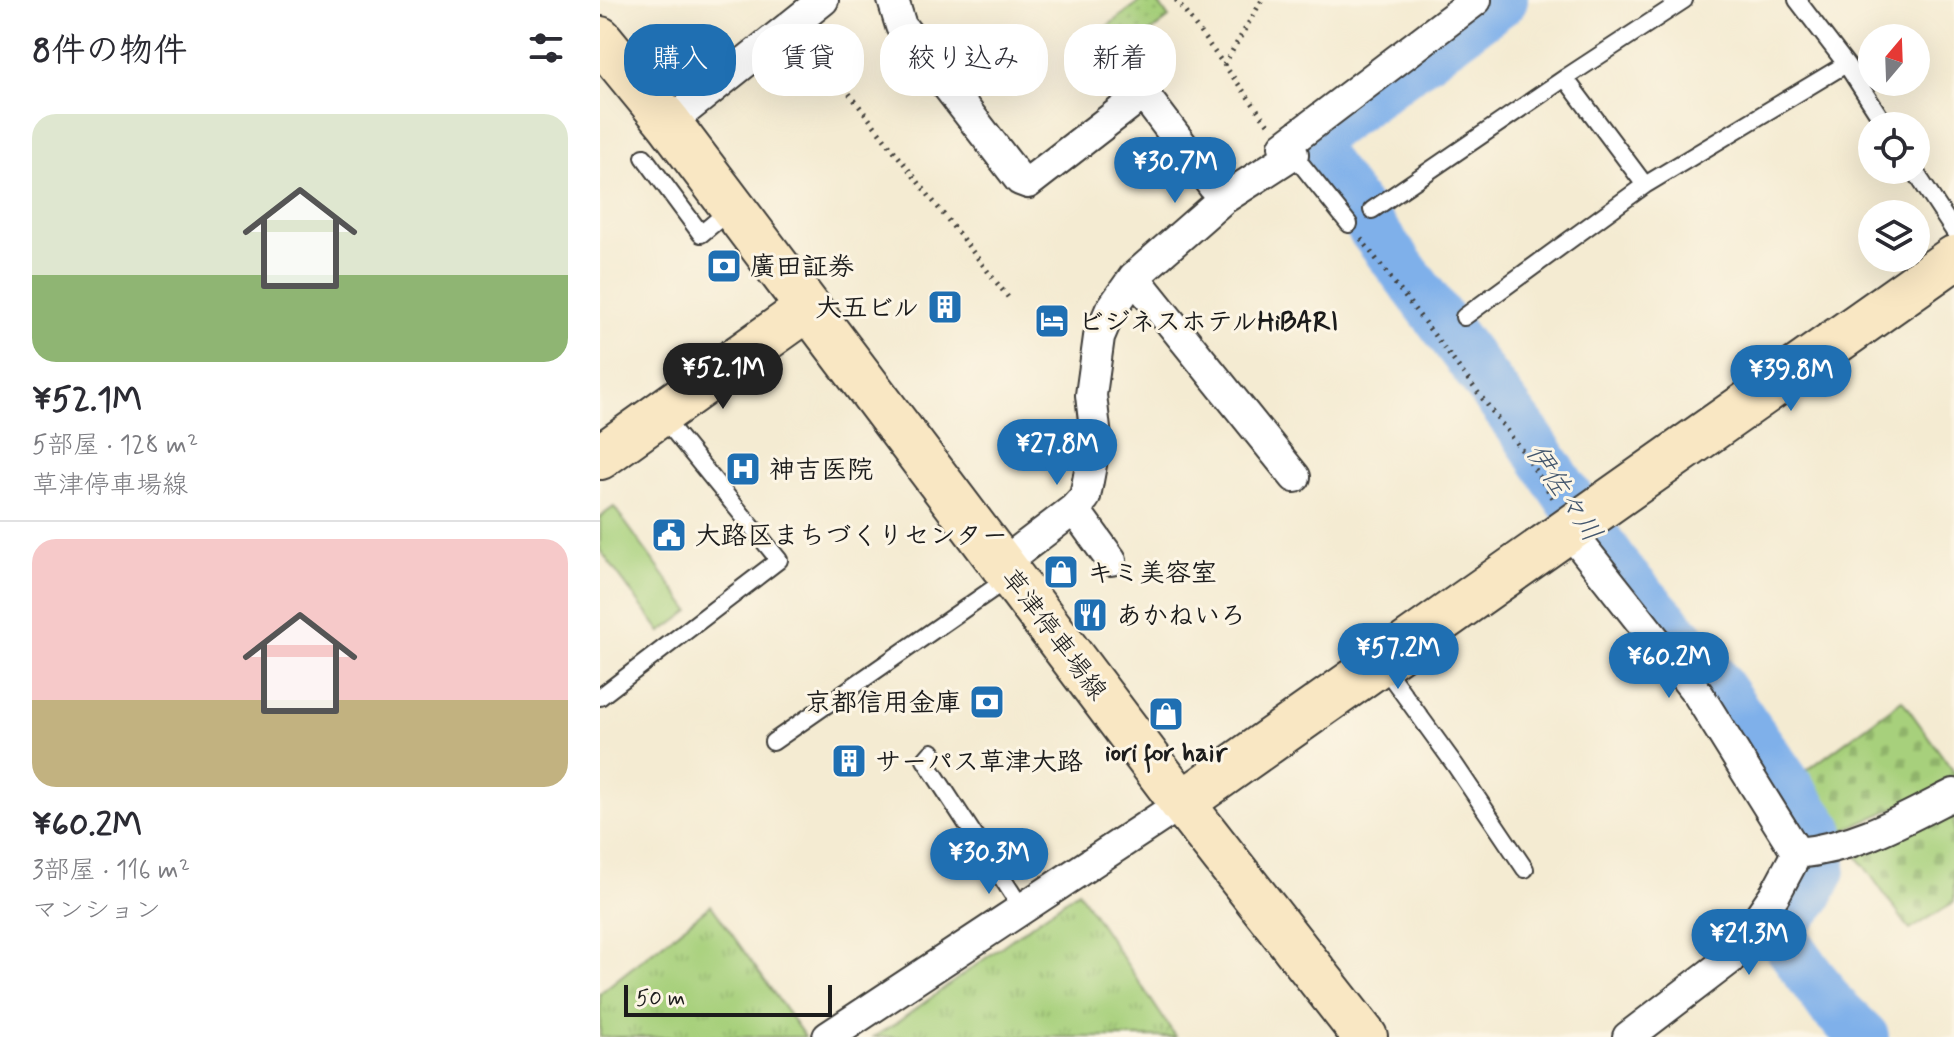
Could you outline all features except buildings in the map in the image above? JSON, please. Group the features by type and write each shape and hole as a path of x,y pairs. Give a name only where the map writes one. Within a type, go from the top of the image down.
{"main road":[{"name":"草津停車場線","path":"600,39 669,123 1182,803 1365,1037"},
{"path":"1182,803 1573,519 1954,258"},
{"path":"600,457 807,309"}],"street":[{"path":"669,123 823,0"},
{"path":"893,0 901,26 1020,180 1028,183 1139,97 1148,100 1223,199"},
{"path":"1007,570 1085,497 1096,438 1091,395 1099,337 1110,311 1134,277 1223,199 1476,0"},
{"path":"1134,277 1295,477"},
{"path":"1074,509 1111,560"},
{"path":"1573,519 1698,694 1798,853"},
{"path":"1798,853 1831,850 1891,827 1954,794"},
{"path":"828,1037 1182,803"},
{"path":"1628,1037 1730,959 1775,894 1798,853"}],"lane":[{"path":"1372,210 1684,0"},
{"path":"1797,0 1846,64 1877,112"},
{"path":"1464,317 1645,185 1846,64"},
{"path":"1565,78 1645,185"},
{"path":"1288,150 1349,224"},
{"path":"644,157 701,234 732,208"},
{"path":"1923,184 1954,231"},
{"path":"600,697 779,560 660,414"},
{"path":"773,742 1007,570"},
{"path":"1380,661 1525,869"},
{"path":"932,752 925,760 1021,907"}],"path":[{"path":"1176,0 1288,150"},
{"path":"1224,66 1262,0"},
{"path":"795,23 1011,301"},
{"path":"1349,224 1573,519"}],"green space":[{"path":"1142,0 1156,0 1169,18 1161,24 1110,24"},
{"path":"614,507 690,611 661,632 600,550 600,517"},
{"path":"1902,700 1954,772 1954,781 1830,837 1794,780"},
{"path":"1954,810 1954,902 1910,930 1857,856"},
{"path":"1078,891 1176,1037 873,1037 895,1024"},
{"path":"711,905 805,1037 600,1037 600,993"}],"waterway":[{"name":"伊佐々川","path":"1503,0 1307,142 1528,437 1619,572 1700,660 1820,832 1821,870 1808,896 1778,930 1831,1005 1864,1037"}],"place":[{"name":"廣田証券","path":"724,266"},
{"name":"大五ビル","path":"945,307"},
{"name":"ビジネスホテルHiBARI","path":"1052,321"},
{"name":"神吉医院","path":"743,469"},
{"name":"大路区まちづくりセンター","path":"669,535"},
{"name":"キミ美容室","path":"1061,572"},
{"name":"あかねいろ","path":"1090,615"},
{"name":"京都信用金庫","path":"987,702"},
{"name":"iori for hair","path":"1166,714"},
{"name":"サーパス草津大路","path":"849,761"}]}
